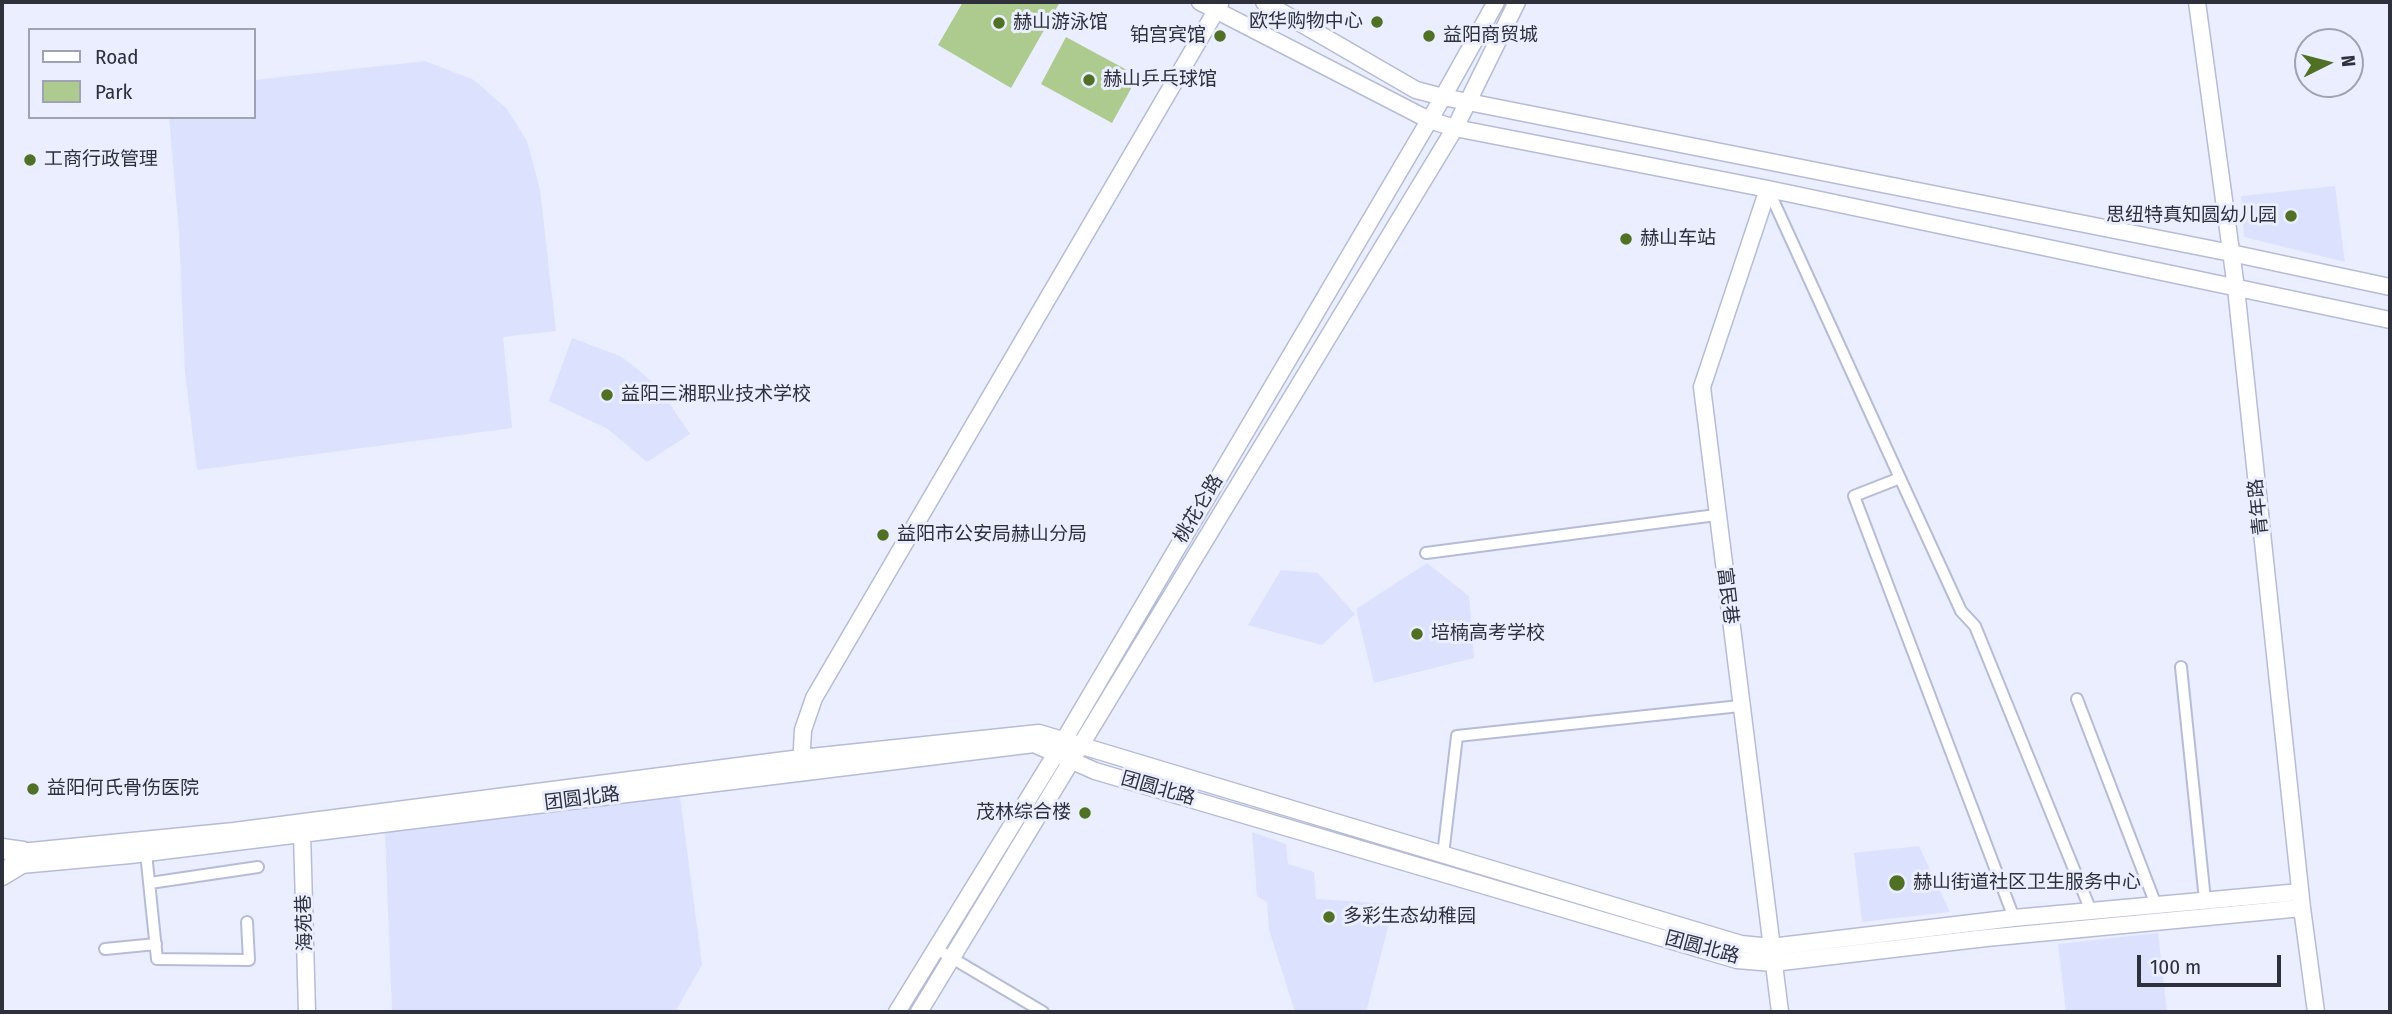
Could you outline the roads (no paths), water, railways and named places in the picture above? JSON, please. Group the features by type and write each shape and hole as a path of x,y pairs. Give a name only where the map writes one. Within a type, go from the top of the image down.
{"main road":[{"path":"1200,2 1219,6 1429,120 1455,128 1768,190 2390,320"},
{"path":"1264,2 1416,90 1443,97 2390,287"},
{"name":"桃花仑路","path":"897,1012 1060,746 1443,97 1496,2"},
{"name":"桃花仑路","path":"919,1012 1455,128 1517,2"},
{"name":"青年路","path":"2197,2 2236,288 2301,900 2316,1012"},
{"path":"801,765 803,730 814,698 1219,6"},
{"name":"富民巷","path":"1768,190 1702,387 1780,1012"},
{"name":"团圆北路","path":"2,867 21,858 234,831 801,765 1034,744 1079,746 1772,955 1986,938 2301,900"},
{"name":"团圆北路","path":"1060,746 1072,762 1095,771 1737,960 2014,918 2205,900 2301,900"},
{"name":"团圆北路","path":"2,853 21,858 145,853 801,765"},
{"name":"海苑巷","path":"302,833 307,1012"},
{"path":"2,848 21,858 2,876"}],"street":[{"path":"1768,190 1961,611 1975,625 2091,911"},
{"path":"1900,478 1854,496 2014,918"},
{"path":"1426,553 1716,514"},
{"path":"2181,667 2205,900"},
{"path":"2077,699 2156,905"},
{"path":"1443,855 1457,736 1740,706"},
{"path":"145,853 158,959 249,960 247,922"},
{"path":"150,883 258,867"},
{"path":"105,949 156,944"},
{"path":"935,948 1043,1012"}],"place":[{"name":"欧华购物中心","path":"1377,22"},
{"name":"赫山游泳馆","path":"999,23"},
{"name":"铂宫宾馆","path":"1220,36"},
{"name":"益阳商贸城","path":"1429,36"},
{"name":"赫山乒乓球馆","path":"1089,80"},
{"name":"工商行政管理","path":"30,160"},
{"name":"思纽特真知圆幼儿园","path":"2291,216"},
{"name":"赫山车站","path":"1626,239"},
{"name":"益阳三湘职业技术学校","path":"607,395"},
{"name":"益阳市公安局赫山分局","path":"883,535"},
{"name":"培楠高考学校","path":"1417,634"},
{"name":"益阳何氏骨伤医院","path":"33,789"},
{"name":"茂林综合楼","path":"1085,813"},
{"name":"赫山街道社区卫生服务中心","path":"1897,883"},
{"name":"多彩生态幼稚园","path":"1329,917"}]}
